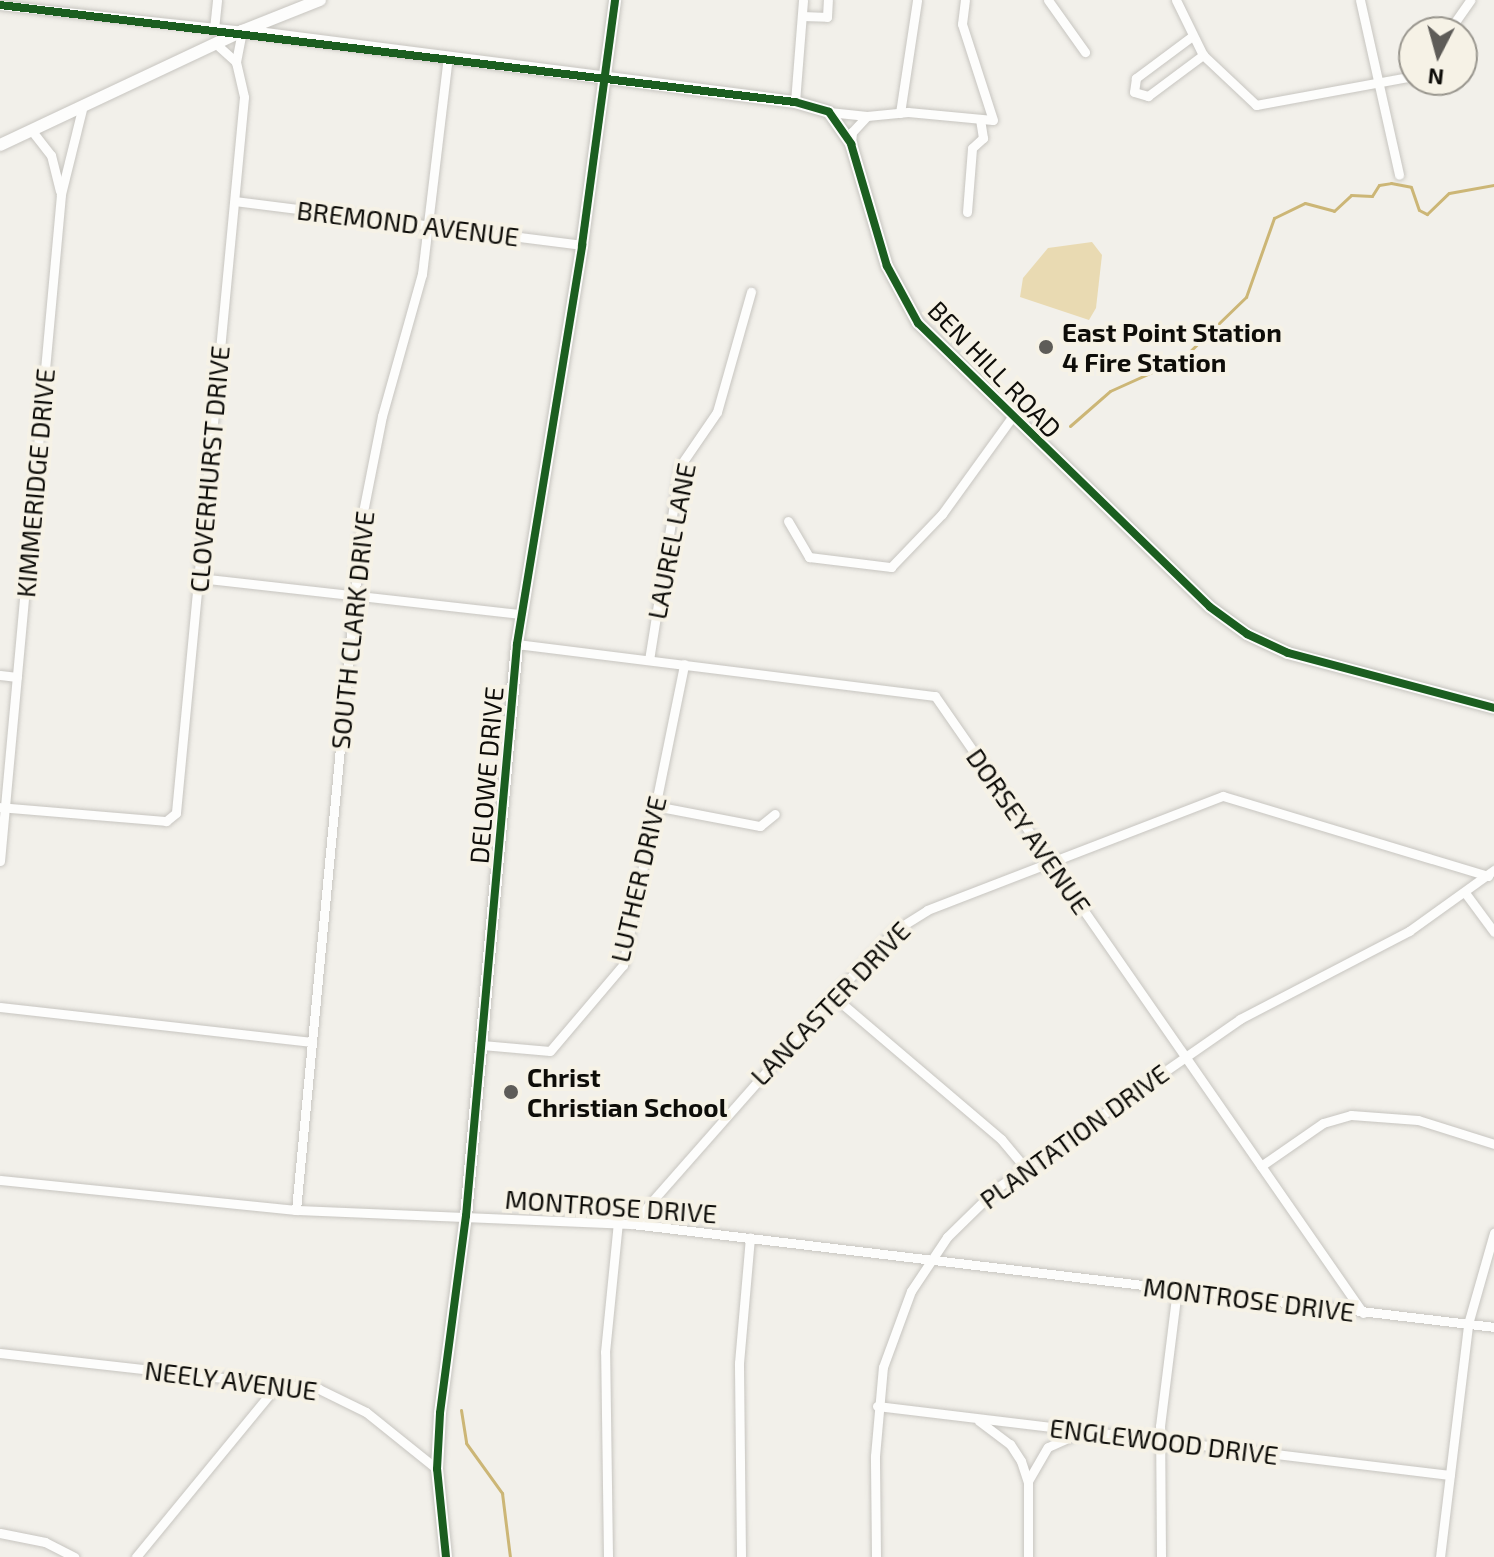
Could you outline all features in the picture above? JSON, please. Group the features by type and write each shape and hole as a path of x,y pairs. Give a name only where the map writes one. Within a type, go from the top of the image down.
{"street":[{"path":"214,29 217,0"},
{"path":"0,145 82,109 215,43 320,0"},
{"name":"DELOWE DRIVE","path":"446,1557 437,1469 466,1216 517,644 582,245 615,0"},
{"path":"795,102 803,0"},
{"path":"802,16 827,17 828,0"},
{"path":"900,113 917,0"},
{"path":"0,5 242,31 604,77 795,102 829,112 867,116 900,113 993,120 962,24 965,0"},
{"path":"1048,0 1085,52"},
{"path":"1176,0 1191,37 1203,55 1256,105 1398,78"},
{"path":"1360,0 1399,175"},
{"name":"CLOVERHURST DRIVE","path":"2,808 166,821 176,813 244,97 236,62 242,31"},
{"path":"1191,37 1136,78 1134,92 1148,96 1203,55"},
{"path":"215,43 236,62"},
{"name":"SOUTH CLARK DRIVE","path":"296,1210 354,593 369,468 413,315 428,226 448,57"},
{"name":"KIMMERIDGE DRIVE","path":"0,861 2,808 17,677 61,194 82,109"},
{"name":"BEN HILL ROAD","path":"829,112 851,144 887,266 904,302 935,343 1210,607 1247,634 1288,653 1494,708"},
{"path":"851,144 852,132 867,116"},
{"path":"967,212 972,148 983,138 980,119"},
{"path":"32,131 51,155 61,194"},
{"name":"BREMOND AVENUE","path":"235,201 582,245"},
{"name":"LAUREL LANE","path":"649,660 680,466 717,412 751,292"},
{"path":"788,521 809,557 891,567 942,514 1012,417"},
{"path":"199,578 521,614"},
{"name":"DORSEY AVENUE","path":"517,644 935,696 1363,1313"},
{"name":"LUTHER DRIVE","path":"482,1045 550,1051 623,965 684,664"},
{"path":"0,675 17,677"},
{"name":"LANCASTER DRIVE","path":"632,1224 833,996 912,917 1223,796 1491,873"},
{"path":"655,806 760,826 775,814"},
{"name":"PLANTATION DRIVE","path":"876,1557 877,1406 894,1331 931,1260 973,1209 1025,1168 1240,1019 1409,931 1466,894 1491,873"},
{"path":"1466,894 1494,932"},
{"path":"833,996 1001,1139 1025,1168"},
{"path":"0,1007 312,1042"},
{"path":"1261,1166 1323,1123 1351,1115 1418,1120 1494,1144"},
{"name":"MONTROSE DRIVE","path":"0,1180 296,1210 618,1222 1494,1327"},
{"path":"608,1557 605,1352 618,1222"},
{"path":"1440,1557 1468,1324 1494,1233"},
{"path":"741,1557 739,1363 750,1237"},
{"path":"1161,1557 1160,1440 1177,1290"},
{"name":"NEELY AVENUE","path":"0,1353 319,1389 349,1401 437,1469"},
{"path":"136,1557 278,1384"},
{"name":"ENGLEWOOD DRIVE","path":"877,1406 1450,1475"},
{"path":"975,1418 1010,1444 1028,1482"},
{"path":"1028,1557 1028,1482 1038,1456 1058,1440 1080,1434 1116,1435"},
{"path":"0,1533 45,1542 74,1557"}],"shaded area":[{"path":"1092,242 1102,255 1096,308 1089,320 1020,297 1023,278 1048,248"}],"waterway":[{"path":"1070,426 1110,391 1183,358 1246,297 1274,218 1305,203 1334,211 1351,195 1372,196 1379,185 1391,183 1411,187 1419,210 1427,214 1449,193 1494,185"},
{"path":"461,1410 466,1443 502,1493 510,1557"}],"cycle path":[{"path":"446,1557 437,1469 440,1413 466,1216 517,644 582,245 615,0"},
{"path":"0,5 795,102 829,112 851,144 887,266 918,323 1210,607 1247,634 1288,653 1494,708"}],"place":[{"name":"East Point Station 4 Fire Station","path":"1046,347"},
{"name":"Christ Christian School","path":"511,1092"}]}
